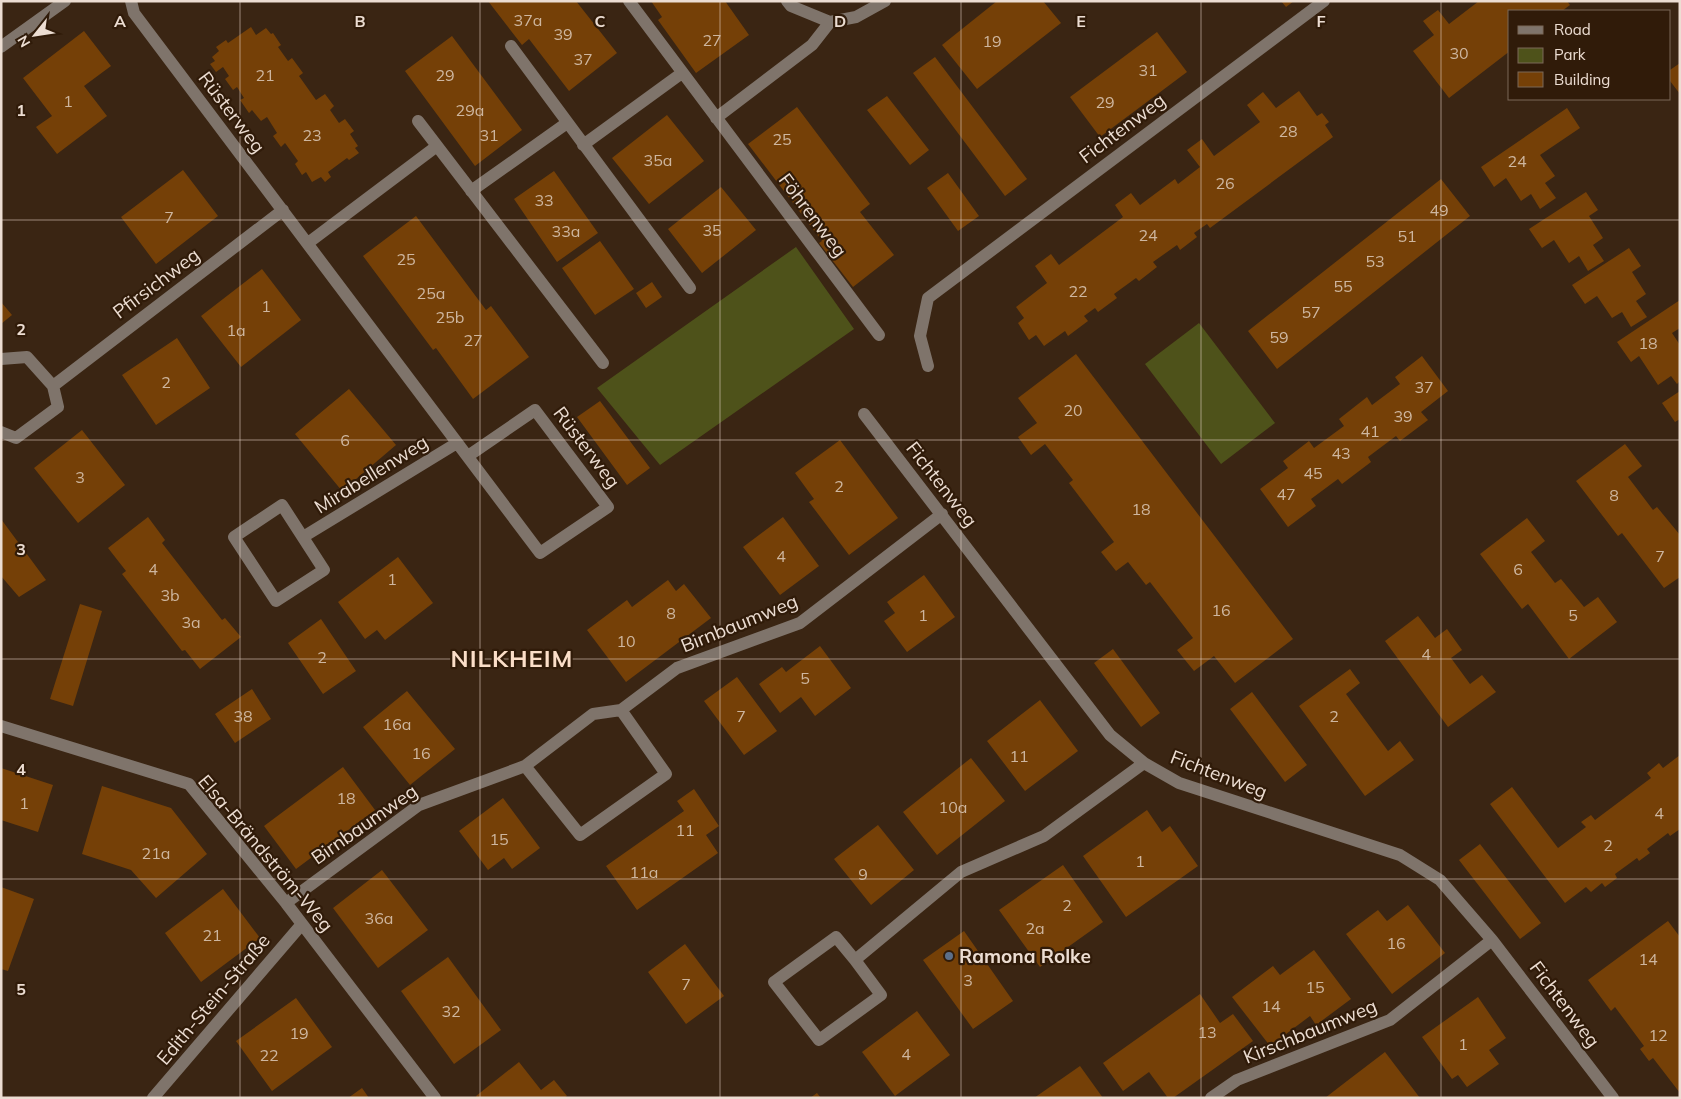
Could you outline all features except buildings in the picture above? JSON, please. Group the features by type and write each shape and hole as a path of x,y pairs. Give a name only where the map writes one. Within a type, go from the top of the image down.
{"street":[{"path":"1,47 65,1"},
{"name":"Rüsterweg","path":"131,1 134,13 540,553 608,507 535,410 468,456"},
{"name":"Föhrenweg","path":"628,1 879,335"},
{"path":"787,1 791,6 830,22 856,17 885,1"},
{"name":"Fichtenweg","path":"928,366 920,336 928,298 1324,1"},
{"path":"716,118 812,45 830,22"},
{"path":"511,46 690,288"},
{"path":"583,145 682,73"},
{"path":"418,122 604,363"},
{"path":"471,191 567,123"},
{"path":"308,243 437,146"},
{"name":"Pfirsichweg","path":"52,386 283,210"},
{"path":"1,359 27,357 52,386 58,406 16,438 1,432"},
{"name":"Fichtenweg","path":"864,414 1110,735 1144,763 1178,783 1400,856 1440,880 1492,940 1613,1098"},
{"name":"Mirabellenweg","path":"303,537 458,443"},
{"name":"Mirabellenweg","path":"282,505 303,537 324,570 276,601 234,537 282,505"},
{"name":"Birnbaumweg","path":"286,902 419,804 526,766 593,714 620,710 677,668 800,623 942,514"},
{"path":"526,766 580,835 666,774 620,710"},
{"name":"Elsa-Brändström-Weg","path":"1,726 189,784 286,902 436,1098"},
{"path":"855,960 961,872 1044,836 1144,763"},
{"name":"Edith-Stein-Straße","path":"153,1098 302,924"},
{"path":"836,937 855,960 881,995 819,1040 774,982 836,937"},
{"name":"Kirschbaumweg","path":"1211,1098 1237,1080 1390,1020 1492,940"}],"green space":[{"path":"796,247 854,329 660,465 597,388"},
{"path":"1199,323 1275,423 1221,464 1145,364"}],"place":[{"name":"Ramona Rolke","path":"949,956"}],"district":[{"name":"NILKHEIM","path":"512,658"}]}
